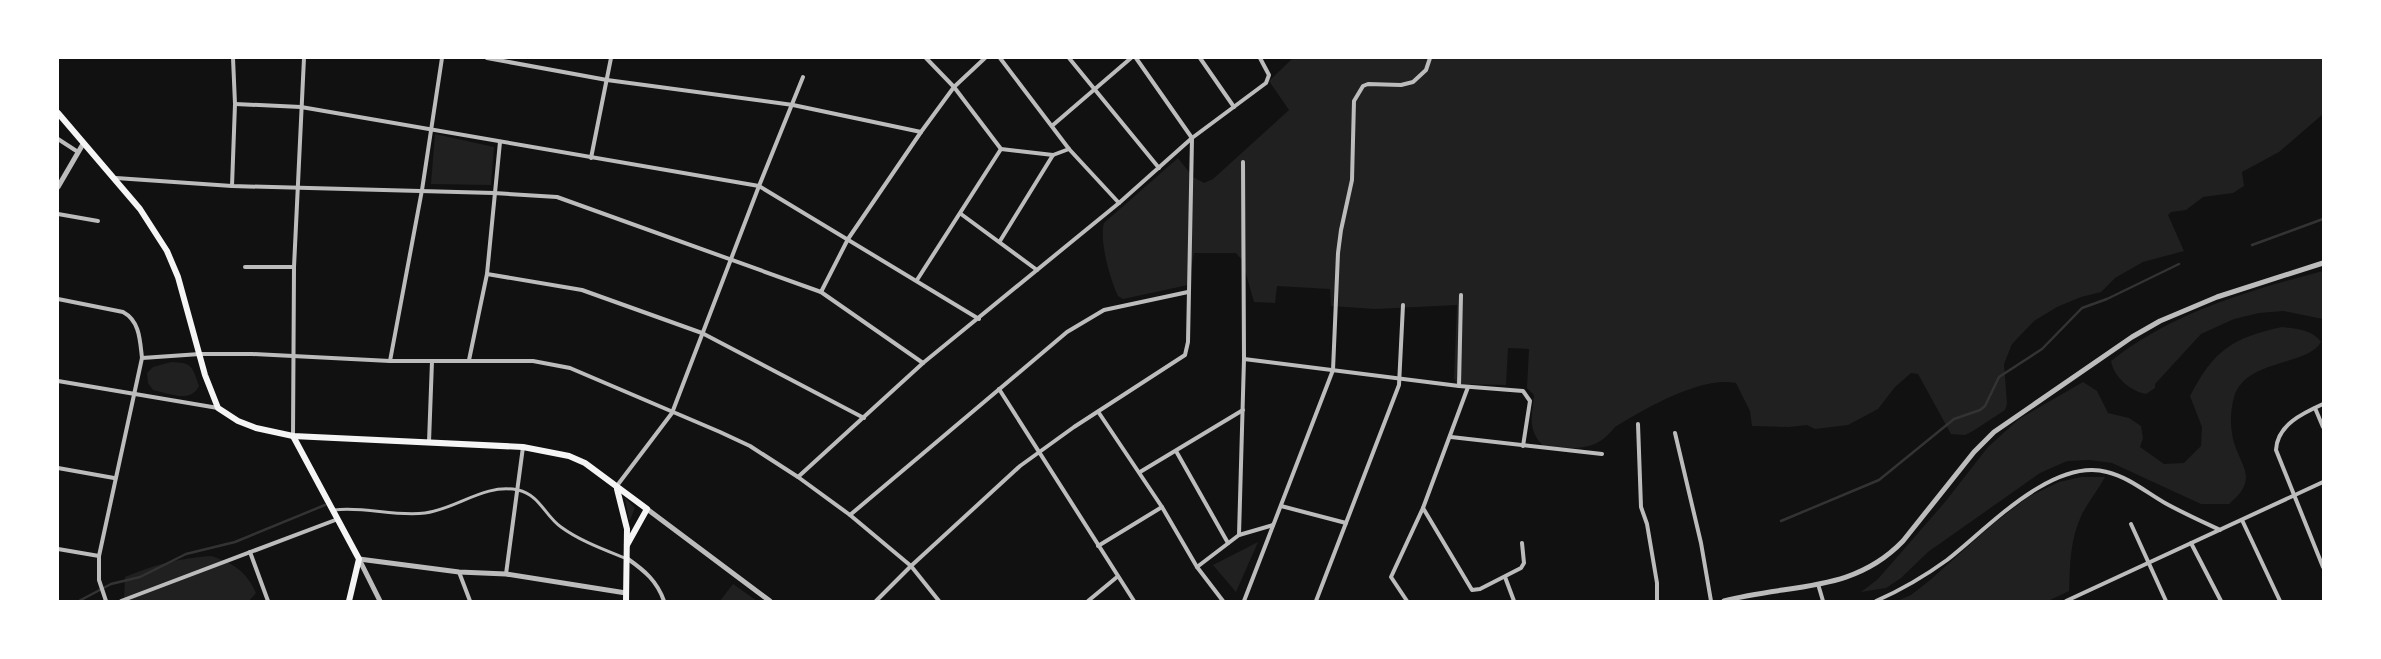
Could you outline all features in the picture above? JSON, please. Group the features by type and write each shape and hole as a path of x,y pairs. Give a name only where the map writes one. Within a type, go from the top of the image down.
{"main road":[{"path":"58,113 83,144 116,178 140,209 167,251 178,277 200,354 218,408 238,420 256,428 293,436 524,447 569,456 585,463 616,488 647,509 627,545"},
{"path":"293,436 359,559 349,601"},
{"path":"616,488 625,517 628,559 626,601"}],"street":[{"path":"232,186 235,104 233,58"},
{"path":"293,436 294,267 299,188 304,58"},
{"path":"390,361 422,190 442,58"},
{"path":"487,58 607,80 793,105 921,132"},
{"path":"591,158 611,58"},
{"path":"926,58 954,87 1001,148 1053,155 1069,149"},
{"path":"821,292 848,239 921,132 954,87 985,58"},
{"path":"1000,58 1053,125 1069,149 1119,202"},
{"path":"1069,58 1096,89 1159,168"},
{"path":"1053,125 1132,58"},
{"path":"876,601 911,566 1039,452 1181,359 1187,350 1192,138 1136,58"},
{"path":"1200,58 1234,107"},
{"path":"798,477 923,363 979,319 1119,202 1192,138 1266,83 1269,77 1268,71 1260,58"},
{"path":"1244,601 1333,370 1338,253 1341,230 1352,180 1354,101 1358,92 1368,84 1401,84 1413,82 1426,70 1430,58"},
{"path":"616,488 672,413 759,186 804,77"},
{"path":"235,104 301,107 431,128 500,142 759,186 917,280 979,319"},
{"path":"58,139 78,152"},
{"path":"470,360 487,274 500,142"},
{"path":"58,187 83,144"},
{"path":"917,280 961,214 1001,148"},
{"path":"1000,241 1053,155"},
{"path":"1239,535 1244,359 1243,162"},
{"path":"116,178 232,186 422,190 557,197 821,292 923,363"},
{"path":"58,214 98,221"},
{"path":"961,214 1000,241 1037,270"},
{"path":"1724,601 1752,594 1818,584 1855,575 1869,569 1891,554 1903,541 1974,452 1994,432 2132,337 2160,321 2217,297 2323,263"},
{"path":"245,267 294,267"},
{"path":"487,274 582,290 702,333 864,418"},
{"path":"850,515 1067,332 1104,310 1188,292"},
{"path":"1459,386 1461,294"},
{"path":"58,299 123,312 130,316 140,336 142,358 114,478 99,556 99,584 106,601"},
{"path":"1316,601 1400,379 1403,305"},
{"path":"142,358 200,354 293,356 432,362 470,360 533,361 570,368 750,446 798,477 850,515 911,566 939,601"},
{"path":"1244,359 1459,386 1518,390 1526,393 1530,401 1523,446"},
{"path":"429,442 432,362"},
{"path":"58,381 218,408"},
{"path":"1407,601 1391,577 1423,508 1451,437 1468,387"},
{"path":"999,389 1117,577 1134,601"},
{"path":"2323,404 2290,423 2280,436 2277,444 2278,454 2323,567"},
{"path":"2315,408 2323,427"},
{"path":"1140,472 1243,410"},
{"path":"1099,413 1140,472 1197,567 1223,601"},
{"path":"1638,424 1641,507 1648,530 1657,583 1657,601"},
{"path":"1675,433 1700,543 1711,601"},
{"path":"1451,437 1602,454"},
{"path":"506,574 524,447"},
{"path":"1176,451 1228,543"},
{"path":"58,468 114,478"},
{"path":"1876,601 1909,585 1945,561 2031,492 2054,480 2078,472 2099,470 2117,475 2180,511 2220,530"},
{"path":"2066,601 2323,482"},
{"path":"334,510 351,508 374,512 424,514 488,490 518,490 540,502 560,527 594,545 628,559 644,570 657,584 664,601"},
{"path":"1281,506 1346,523"},
{"path":"1098,546 1162,507"},
{"path":"1423,508 1472,590 1480,589 1519,570 1523,565 1522,543"},
{"path":"647,509 770,601"},
{"path":"121,601 338,519"},
{"path":"2242,520 2280,601"},
{"path":"2131,524 2166,601"},
{"path":"1197,567 1239,535 1273,525"},
{"path":"2191,543 2220,601"},
{"path":"58,549 99,556"},
{"path":"250,552 268,601"},
{"path":"359,559 459,572 506,574 626,593"},
{"path":"359,559 380,601"},
{"path":"459,572 470,601"},
{"path":"1088,601 1117,577"},
{"path":"1505,577 1514,601"},
{"path":"1818,584 1823,601"}],"shaded area":[{"path":"1293,58 2323,58 2323,114 2279,152 2242,172 2244,186 2233,193 2203,197 2186,210 2171,212 2168,215 2184,251 2143,262 2115,278 2101,292 2081,297 2057,307 2034,321 2012,344 2004,364 2007,404 2005,410 1965,435 1951,434 1918,374 1911,373 1895,387 1878,409 1848,425 1815,429 1807,425 1789,427 1752,426 1750,411 1736,383 1722,382 1706,384 1690,389 1657,403 1615,427 1599,442 1582,447 1564,448 1543,446 1535,434 1532,422 1534,395 1527,388 1529,349 1508,348 1506,385 1457,384 1454,378 1457,305 1375,309 1331,306 1330,289 1277,286 1275,303 1254,302 1242,260 1236,253 1194,253 1188,285 1123,299 1118,296 1104,250 1104,223 1178,158 1193,177 1204,183 1213,179 1289,110 1269,81"},
{"path":"435,134 494,147 491,185 431,184"},
{"path":"2323,271 2323,319 2283,311 2259,313 2234,319 2201,334 2155,384 2155,388 2146,394 2134,390 2119,378 2115,372 2111,361 2160,329 2186,316 2239,295"},
{"path":"2282,327 2309,332 2321,342 2314,350 2263,369 2250,376 2240,385 2233,401 2231,424 2234,444 2245,470 2246,477 2239,494 2229,504 2201,504 2112,463 2090,460 2067,461 2040,473 1928,552 1901,578 1886,588 1861,592 1878,579 1945,502 1988,447 2019,419 2083,382 2097,391 2108,413 2129,418 2141,426 2143,438 2140,447 2164,464 2184,463 2201,446 2202,427 2190,396 2207,367 2226,348 2237,342 2265,331"},
{"path":"171,362 184,363 193,370 199,386 190,395 179,396 153,390 148,383 147,373 153,367"},
{"path":"2081,477 2105,477 2078,523 2071,552 2069,591 2048,601 1897,601 1911,595 1929,581 1993,524 2028,497 2059,482"},
{"path":"625,498 635,508 630,520 629,520"},
{"path":"1258,542 1236,592 1213,565"},
{"path":"211,556 232,565 243,573 256,593 249,601 124,601 125,577 167,563 188,558"},
{"path":"733,584 757,601 720,601"}],"waterway":[{"path":"2252,245 2323,219"},
{"path":"1781,521 1879,480 1954,419 1980,410 1985,406 1999,377 2042,349 2082,308 2107,299 2179,264"},
{"path":"79,601 111,584 140,577 186,554 235,542 325,505"}]}
